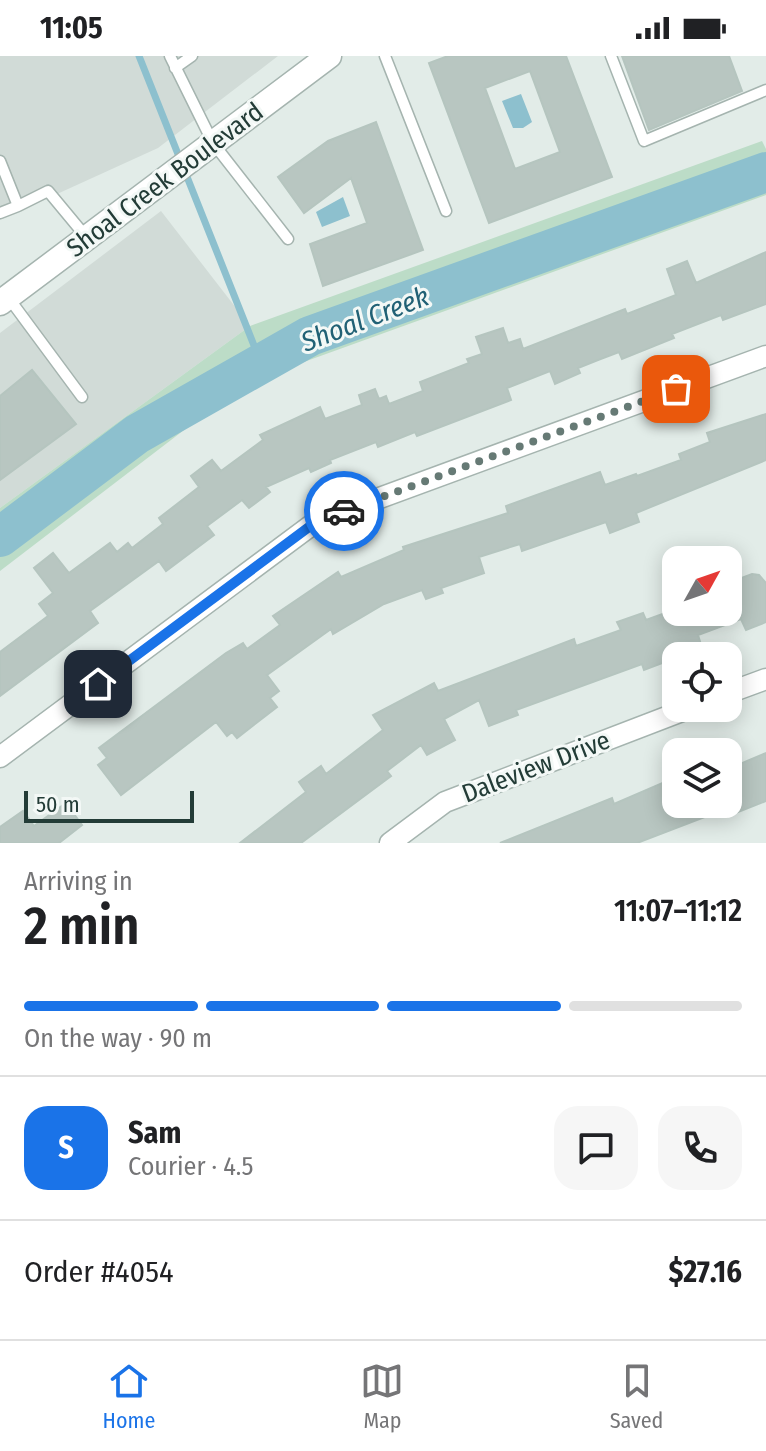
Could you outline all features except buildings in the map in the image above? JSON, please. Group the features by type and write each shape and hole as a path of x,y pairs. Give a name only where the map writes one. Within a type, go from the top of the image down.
{"street":[{"name":"Shoal Creek Boulevard","path":"4,300 329,56"},
{"path":"0,757 317,521 766,356"},
{"path":"742,688 766,679"},
{"name":"Daleview Drive","path":"390,843 445,802 662,719"}],"lane":[{"path":"170,56 213,143 288,239"},
{"path":"175,68 192,56"},
{"path":"385,56 446,211"},
{"path":"611,56 644,141 766,90"},
{"path":"0,161 18,206"},
{"path":"0,213 48,191 87,238"},
{"path":"4,300 82,397"}],"shaded area":[{"path":"0,56 278,56 158,148 0,220"},
{"path":"161,211 250,326 0,508 0,333"}],"green space":[{"path":"762,141 766,149 766,195 290,367 188,427 0,571 0,508 250,326"}],"water":[{"path":"521,94 532,122 523,128 513,128 502,101"},
{"path":"343,197 350,216 322,227 316,212"}],"waterway":[{"path":"139,56 261,363"},
{"name":"Shoal Creek","path":"0,537 137,434 310,336 766,172"}],"way so far":[{"path":"344,511 676,389"}],"route":[{"path":"98,684 317,521 344,511"}]}
